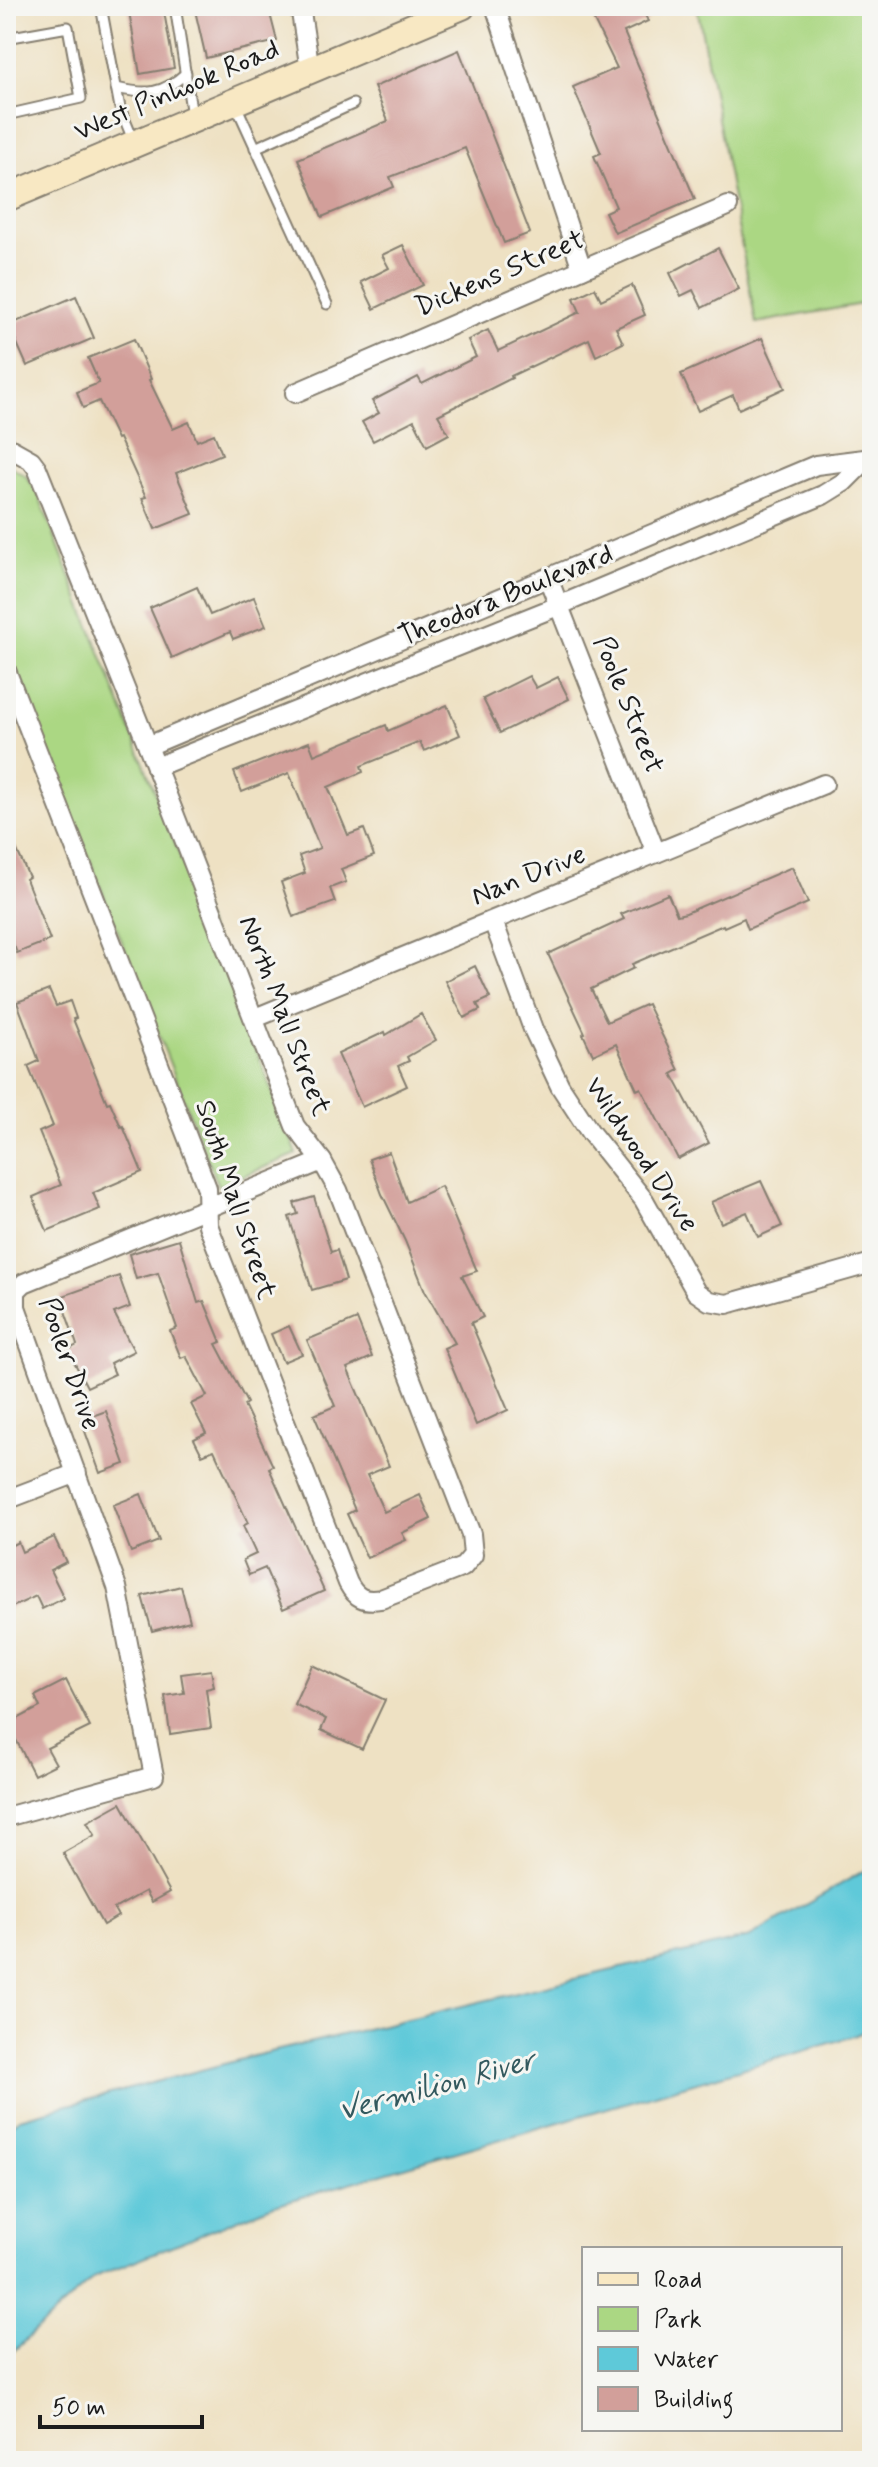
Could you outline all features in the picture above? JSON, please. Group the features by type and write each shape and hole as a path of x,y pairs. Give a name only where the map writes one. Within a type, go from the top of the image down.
{"main road":[{"name":"West Pinhook Road","path":"6,198 456,7"}],"street":[{"path":"300,6 310,70"},
{"path":"495,6 582,269"},
{"name":"Dickens Street","path":"295,393 728,206"},
{"name":"North Mall Street","path":"6,446 31,460 37,468 295,1126 322,1161 338,1190 471,1534 473,1555 469,1563 418,1585"},
{"name":"Theodora Boulevard","path":"148,746 816,465 837,460 869,459"},
{"name":"Theodora Boulevard","path":"156,767 558,606 823,495 844,482 869,459"},
{"name":"Poole Street","path":"548,578 656,853"},
{"name":"South Mall Street","path":"6,670 207,1188 208,1225 353,1591 369,1601 418,1585"},
{"name":"Nan Drive","path":"255,1018 824,784"},
{"name":"Wildwood Drive","path":"493,921 533,1029 560,1086 590,1132 644,1200 696,1292 709,1301 727,1304 872,1263"},
{"name":"Pooler Drive","path":"6,1817 154,1776 117,1587 16,1307 16,1291 24,1283 322,1161"},
{"path":"6,1500 77,1473"}],"lane":[{"path":"103,6 120,108 135,144"},
{"path":"175,6 193,119"},
{"path":"6,38 68,27 81,98 6,115"},
{"path":"116,88 153,92 171,87 186,73"},
{"path":"234,102 327,304"},
{"path":"255,148 353,104"}],"green space":[{"path":"697,6 872,6 872,319 867,303 756,323"},
{"path":"6,463 26,476 38,494 297,1154 218,1186 6,647"}],"water":[{"name":"Vermilion River","path":"872,1866 872,2028 851,2037 271,2206 94,2277 6,2358 6,2129 19,2118 258,2055 750,1937"}],"building":[{"path":"128,6 163,6 174,68 140,74"},
{"path":"194,6 268,6 277,41 206,58"},
{"path":"587,6 641,6 648,21 624,32 695,199 615,233 605,212 616,207 594,156 601,153 573,87 617,68"},
{"path":"459,50 530,233 504,243 465,148 390,177 394,187 322,217 298,159 388,121 374,87"},
{"path":"403,245 423,285 374,309 361,282 389,268 382,255"},
{"path":"718,248 739,289 702,308 693,290 681,296 670,273"},
{"path":"632,285 645,315 616,328 623,343 596,356 589,339 511,376 438,415 449,434 427,446 414,420 373,441 362,422 379,413 372,401 418,377 422,384 476,357 468,340 488,330 498,351 580,312 574,298 595,288 601,300"},
{"path":"76,296 94,338 27,366 9,325"},
{"path":"762,338 785,388 739,409 733,395 698,411 681,374"},
{"path":"134,339 149,380 173,429 189,422 197,441 214,434 222,454 176,473 193,514 155,529 142,498 146,497 99,401 83,408 77,392 99,383 88,358"},
{"path":"197,587 210,615 254,597 266,626 233,639 230,632 172,658 150,608"},
{"path":"529,676 536,688 558,677 569,699 500,733 483,699"},
{"path":"447,705 460,735 424,751 420,742 361,766 363,772 328,787 348,835 364,829 374,856 341,869 346,882 330,888 335,902 293,917 281,882 305,873 299,856 320,848 289,773 242,792 234,772 309,742 314,755 386,725 388,731"},
{"path":"6,826 29,877 26,879 50,940 17,953 11,938 6,940"},
{"path":"792,867 808,903 748,929 744,918 723,925 632,964 634,968 591,989 607,1022 647,1004 679,1070 672,1074 709,1143 678,1159 641,1088 637,1090 616,1044 593,1055 548,954 624,919 621,914 668,894 677,915"},
{"path":"475,966 490,998 477,1004 480,1010 464,1018 445,981"},
{"path":"49,990 56,1006 70,1001 76,1018 73,1019 107,1103 110,1102 123,1126 142,1172 93,1193 100,1209 47,1231 33,1197 61,1185 39,1132 53,1126 28,1066 39,1061 17,1002"},
{"path":"421,1014 436,1040 398,1066 407,1086 362,1107 338,1054 385,1032 386,1035"},
{"path":"389,1152 407,1202 441,1186 477,1271 462,1276 483,1317 471,1323 508,1410 476,1425 444,1348 455,1343 425,1291 369,1159"},
{"path":"761,1181 782,1226 758,1237 747,1212 721,1223 711,1202"},
{"path":"314,1197 331,1252 337,1250 346,1280 312,1290 289,1217 298,1214 294,1203"},
{"path":"179,1239 198,1303 204,1301 221,1342 216,1344 247,1403 244,1405 273,1466 269,1468 324,1591 283,1609 265,1568 249,1575 243,1560 256,1554 243,1526 248,1523 214,1450 202,1455 194,1439 206,1433 191,1404 207,1396 186,1356 181,1358 170,1331 177,1328 158,1273 136,1279 129,1254"},
{"path":"119,1276 130,1307 114,1313 134,1351 110,1363 115,1374 87,1387 68,1350 77,1345 60,1297"},
{"path":"357,1319 372,1357 347,1368 389,1466 367,1475 384,1512 420,1495 431,1519 402,1533 406,1540 367,1558 347,1514 355,1510 314,1415 335,1406 307,1340"},
{"path":"289,1326 302,1354 283,1362 271,1334"},
{"path":"106,1411 125,1464 100,1473 81,1420"},
{"path":"141,1494 159,1541 131,1552 113,1505"},
{"path":"54,1537 66,1562 50,1570 64,1598 42,1609 36,1596 6,1610 6,1548 18,1542 22,1552"},
{"path":"181,1586 190,1621 152,1631 142,1596"},
{"path":"312,1665 385,1700 362,1749 321,1730 326,1719 294,1704"},
{"path":"211,1670 214,1687 206,1689 211,1728 170,1734 165,1696 184,1693 181,1674"},
{"path":"66,1680 90,1727 47,1748 56,1764 34,1775 8,1724 40,1707 35,1696"},
{"path":"121,1803 170,1892 152,1902 146,1891 114,1909 118,1916 103,1925 63,1853 95,1835 87,1822"}]}
